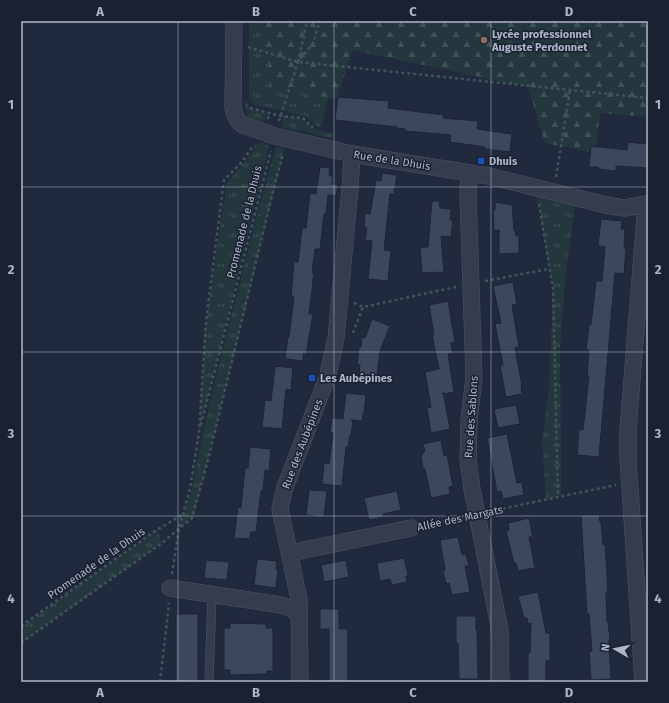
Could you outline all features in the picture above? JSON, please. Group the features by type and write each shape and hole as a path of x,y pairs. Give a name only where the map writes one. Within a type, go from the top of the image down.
{"street":[{"name":"Rue de la Dhuis","path":"234,21 233,102 235,115 238,121 243,125 270,134 352,154 469,173 606,205 624,208 647,204"},
{"name":"Rue des Aubépines","path":"300,682 299,599 280,508 284,490 328,375 336,338 352,154"},
{"name":"Rue des Sablons","path":"469,173 468,196 470,284 474,377 469,422 468,458 477,514 500,631 501,682"},
{"path":"643,682 628,460 628,430 647,204"},
{"name":"Allée des Margats","path":"290,553 411,528"},
{"path":"170,588 281,605 292,609 299,614"}],"lane":[{"path":"209,682 212,594"}],"path":[{"path":"298,62 307,21"},
{"name":"Promenade de la Dhuis","path":"199,433 270,134 281,116 298,62 313,43 320,21"},
{"path":"246,54 246,46 298,62 648,98"},
{"path":"553,193 570,90"},
{"path":"248,104 250,109 281,116 303,118 314,129"},
{"path":"179,528 190,488 199,433 206,321 224,180 241,163 250,149 270,134 269,113"},
{"name":"Promenade de la Dhuis","path":"21,643 162,543 192,518 195,511 273,190 285,148 270,134"},
{"path":"535,188 553,288 558,497"},
{"path":"339,296 363,307 549,269"},
{"name":"Allée des Margats","path":"411,528 630,482"},
{"name":"Promenade de la Dhuis","path":"21,626 154,531 183,515"}],"green space":[{"path":"249,21 300,21 342,40 321,127 316,126 306,116 254,105 249,97"},
{"name":"Lycée professionnel Auguste Perdonnet","path":"265,21 648,21 648,117 600,113 595,153 545,143 528,87 352,50 337,99 270,87"},
{"path":"245,99 250,109 267,113 264,123 248,119"},
{"path":"283,116 303,118 314,129 333,133 332,138 282,127"},
{"path":"260,142 269,146 199,433 206,321 227,183"},
{"path":"276,147 285,148 195,511 192,518 179,528 192,489 203,431 226,337"},
{"path":"537,197 575,206 566,271 560,347 561,496 546,500 542,440 549,389 553,288"},
{"path":"157,530 162,543 21,643 21,627"}],"building":[{"path":"338,97 389,101 388,108 444,115 443,118 478,121 477,129 512,134 510,152 450,142 451,135 405,131 405,129 396,128 397,127 335,120"},
{"path":"628,142 648,144 648,168 616,166 616,171 597,169 598,167 589,167 591,146 627,150"},
{"path":"320,167 330,168 329,176 333,176 332,184 338,185 336,196 328,195 320,249 315,249 312,273 314,273 309,314 313,314 306,354 303,354 303,361 285,359 294,297 291,297 294,262 298,262 302,228 306,228 310,193 316,194"},
{"path":"382,173 397,175 394,194 390,194 384,250 391,251 388,281 368,279 372,241 365,240 367,228 364,227 365,213 370,214 376,180 381,181"},
{"path":"432,201 439,201 440,208 451,209 450,220 453,220 451,237 441,236 444,272 422,273 420,247 428,247"},
{"path":"495,202 512,205 514,230 516,236 519,236 519,253 499,254 499,230 494,231 493,210 495,210"},
{"path":"601,219 622,221 621,229 625,229 624,248 626,249 624,274 615,273 599,457 577,455 579,429 583,430 589,376 587,376 589,350 586,350 589,324 591,325 596,281 602,281 605,247 598,246"},
{"path":"513,282 517,304 512,305 519,347 515,348 522,386 522,394 506,397 500,366 503,365 495,324 501,323 493,286"},
{"path":"448,301 455,342 451,343 453,354 448,354 454,392 443,394 450,429 431,433 427,408 431,407 425,372 439,369 432,335 434,335 429,305"},
{"path":"372,319 390,326 380,351 377,376 359,374 360,365 357,365 362,337 365,338"},
{"path":"275,366 293,368 291,390 286,389 282,429 262,427 265,400 271,401"},
{"path":"346,393 366,395 364,414 362,421 353,420 348,447 346,447 342,486 322,484 324,463 329,464 333,433 330,432 332,418 343,419"},
{"path":"516,405 520,424 498,428 494,409"},
{"path":"507,434 517,483 522,482 524,495 503,499 501,491 497,492 487,438"},
{"path":"441,440 444,456 447,455 453,486 449,487 450,494 431,498 421,456 425,451 423,444"},
{"path":"250,447 271,449 269,471 265,470 256,532 251,532 249,539 234,538 238,507 241,508 245,468 248,468"},
{"path":"309,490 327,491 324,517 306,515"},
{"path":"397,491 401,510 383,514 384,517 369,520 364,498"},
{"path":"581,515 599,515 601,522 603,545 605,544 608,592 606,592 607,622 610,640 611,679 591,680 589,651 592,651 589,614 587,615"},
{"path":"529,518 533,537 529,537 535,568 518,571 516,563 514,563 506,531 509,530 508,523"},
{"path":"458,537 462,555 466,554 469,566 465,566 470,592 452,595 449,583 446,584 443,571 445,570 440,540"},
{"path":"404,558 408,575 406,576 407,582 392,585 390,579 380,581 377,563"},
{"path":"257,559 277,561 276,569 278,569 276,588 254,585"},
{"path":"206,560 229,562 227,580 204,578"},
{"path":"346,560 349,577 324,582 321,565"},
{"path":"538,592 546,633 550,633 550,661 546,661 546,682 528,682 528,653 530,653 531,623 528,624 527,618 524,618 518,596"},
{"path":"320,609 339,609 339,629 348,629 348,682 329,682 329,629 320,629"},
{"path":"176,614 198,614 198,682 176,682"},
{"path":"456,616 476,616 478,679 459,679 458,643 456,643"},
{"path":"230,623 266,624 266,628 273,628 273,671 267,671 267,674 230,675 230,670 224,670 224,628 230,628"}],"place":[{"name":"Lycée professionnel Auguste Perdonnet","path":"484,40"},
{"name":"Dhuis","path":"481,161"},
{"name":"Les Aubépines","path":"312,378"}]}
